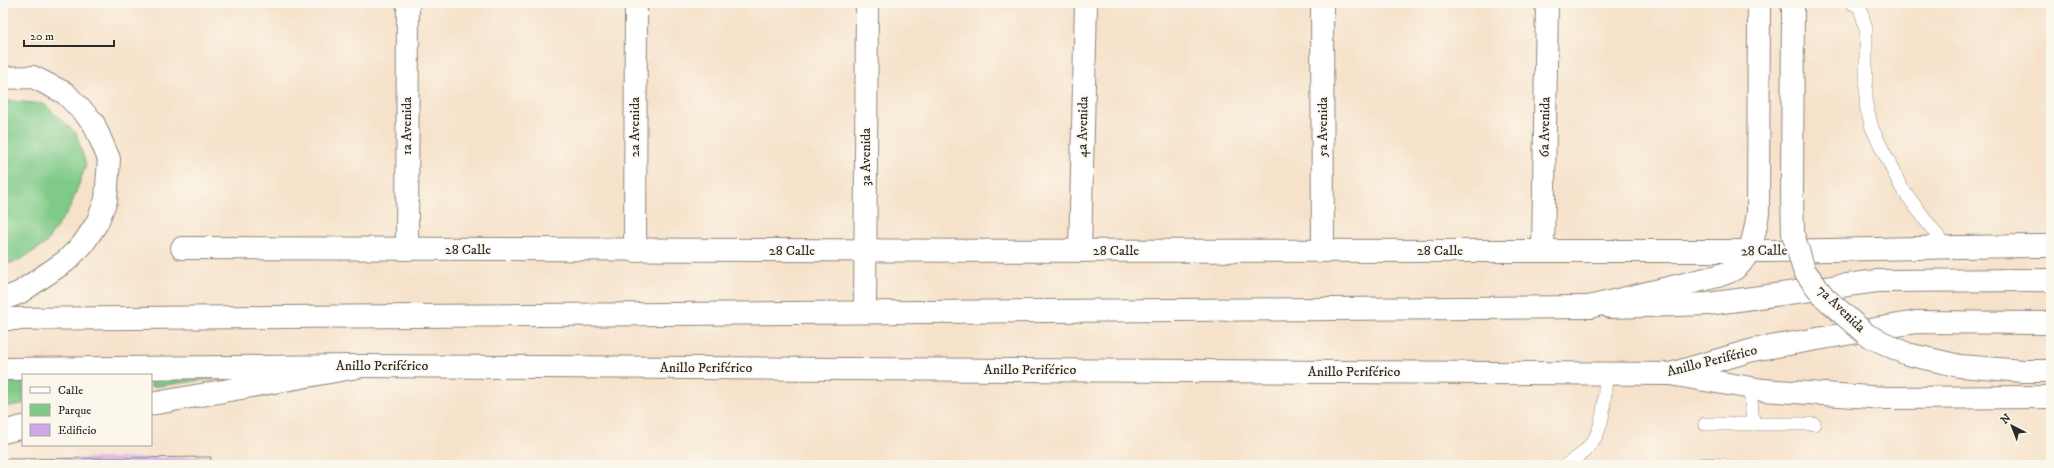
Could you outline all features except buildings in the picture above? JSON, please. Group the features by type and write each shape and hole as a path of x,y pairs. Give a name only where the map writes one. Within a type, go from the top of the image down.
{"main road":[{"name":"1a Avenida","path":"407,249 408,3"},
{"name":"2a Avenida","path":"635,251 636,3"},
{"name":"3a Avenida","path":"865,311 867,3"},
{"name":"4a Avenida","path":"1080,251 1086,3"},
{"name":"5a Avenida","path":"1322,3 1323,251"},
{"name":"6a Avenida","path":"1543,251 1547,3"},
{"path":"1589,307 1718,276 1736,268 1748,251 1755,233 1758,212 1759,3"},
{"name":"7a Avenida","path":"1793,3 1793,234 1804,270 1824,297 1867,335 1907,354 1960,366 2023,371 2051,371"},
{"path":"3,78 33,77 65,93 93,122 110,159 106,200 97,223 83,244 66,261 19,293 3,299"},
{"name":"28 Calle","path":"182,248 865,252 1748,251 1945,246 2051,246"},
{"path":"3,318 1589,307 1708,304 1877,281 2051,280"},
{"name":"Anillo Periférico","path":"3,369 363,366 1670,374 1753,350 1916,322 2051,323"},
{"path":"152,404 363,366"},
{"path":"1670,374 1763,390 1886,398 2051,397"},
{"path":"3,432 22,427"}],"lane":[{"path":"1852,3 1860,7 1866,29 1866,105 1872,128 1901,187 1945,246"},
{"path":"1566,465 1578,458 1596,437 1602,421 1606,374"},
{"path":"1750,388 1754,424"},
{"path":"1705,424 1814,424"},
{"path":"1702,464 1723,465"}],"green space":[{"path":"3,100 44,104 76,133 86,165 70,208 45,244 18,261 3,265"},
{"path":"256,373 152,387 152,377"},
{"path":"22,382 22,404 3,407 3,383"}]}
